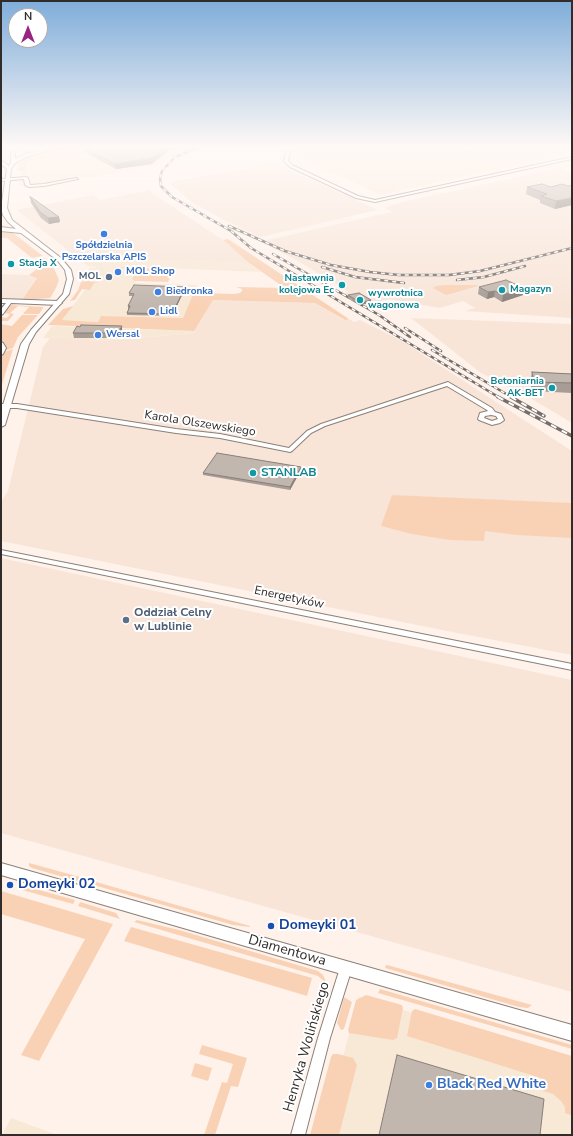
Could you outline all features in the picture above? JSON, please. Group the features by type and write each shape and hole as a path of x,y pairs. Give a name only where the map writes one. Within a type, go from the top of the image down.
{"street":[{"path":"1,425 4,406 27,339 59,303 68,290 70,279 68,270 59,259 7,218 2,210 4,200"},
{"path":"1,227 15,224"},
{"path":"1,227 23,231"},
{"path":"1,301 59,303"},
{"path":"1,313 10,301"},
{"path":"1,344 1,353"},
{"name":"Karola Olszewskiego","path":"4,406 33,408 176,431 220,436 290,450 309,432 323,425 448,384 490,408 492,413"},
{"name":"Energetyków","path":"1,552 141,579 572,668"},
{"name":"Diamentowa","path":"1,869 572,1033"},
{"name":"Henryka Wolińskiego","path":"298,1135 324,1038 346,968"}],"shaded area":[{"path":"68,200 163,200 223,240 249,263 76,257 17,210"},
{"path":"189,200 356,200 378,210 260,237 224,220"},
{"path":"412,200 572,200 572,318 465,311 475,308 463,301 440,308 389,299 382,301 382,307 370,310 342,294 349,292 298,261 271,247 274,246 267,240 392,212 385,208"},
{"path":"1,231 13,233 43,256 32,258 7,238 1,238"},
{"path":"228,239 349,319 345,320 315,303 213,300 194,331 48,325 63,309 73,306 62,320 98,322 101,316 183,318 196,287 206,288 204,293 234,294 242,291 242,289 236,287 285,288 249,263 223,240"},
{"path":"76,257 249,263 261,272 137,267 140,271 133,280 136,281 135,283 197,285 183,318 101,316 98,322 62,320 91,282 81,282 81,279 91,278 92,273 78,270 89,271 89,268 97,268 88,266"},
{"path":"45,258 53,267 59,280 56,288 50,298 22,300 37,278 29,275 41,266 34,260"},
{"path":"104,266 174,269 168,282 135,281 132,279 135,274 138,274 139,271 135,269"},
{"path":"1,274 29,275 37,277 22,300 1,299"},
{"path":"89,281 98,283 94,283 90,290 82,289 75,300 70,301 78,290 81,282"},
{"path":"436,286 478,286 446,295 433,288"},
{"path":"213,300 315,303 344,320 349,319 354,322 360,320 402,341 572,451 572,655 1,541 1,502 8,491 43,347 50,338 103,341 194,333 195,328"},
{"path":"10,305 43,308 39,314 23,314 29,307 18,306 10,313 14,314 8,321 1,321 1,317 7,318 10,314 4,313"},
{"path":"22,315 38,315 18,337 13,348 4,351 1,336 1,324 12,326"},
{"path":"411,318 572,324 572,423 532,399 481,373"},
{"path":"52,326 194,331 194,333 103,341 43,338"},
{"path":"13,349 1,388 1,356 4,352"},
{"path":"392,495 572,503 572,538 517,535 485,531 484,541 450,540 412,534 381,526"},
{"path":"1,558 572,680 572,992 1,833"},
{"path":"29,863 87,880 84,883 32,868 29,866"},
{"path":"96,882 250,927 233,925 90,884"},
{"path":"21,885 75,900 73,904 22,890"},
{"path":"1,891 113,924 39,1061 21,1055 85,939 1,914"},
{"path":"80,902 116,913 120,919 78,906"},
{"path":"137,920 179,930 318,971 323,975 327,984 318,976 134,922"},
{"path":"131,927 312,978 307,996 124,941"},
{"path":"386,965 532,1005 528,1008 519,1007 385,968"},
{"path":"380,989 572,1045 572,1049 378,993"},
{"path":"366,995 402,1005 403,1008 397,1038 393,1040 349,1033 348,1030 356,1000"},
{"path":"344,997 352,1002 344,1029 341,1030 337,1023"},
{"path":"359,997 572,1060 572,1135 322,1135"},
{"path":"415,1009 572,1056 571,1115 565,1113 565,1107 553,1094 543,1091 544,1079 407,1036 412,1011"},
{"path":"202,1045 247,1058 238,1087 231,1086 215,1135 204,1135 222,1082 227,1083 233,1064 199,1054"},
{"path":"333,1054 353,1058 357,1065 339,1135 310,1135 331,1057"},
{"path":"195,1063 212,1068 208,1081 191,1076"},
{"path":"11,1118 57,1135 2,1135"}],"building":[{"path":"32,200 35,200 59,217 48,218 40,212"},
{"path":"506,280 524,288 503,295 495,291 488,292 479,287"},
{"path":"134,285 185,287 172,314 127,313 130,306 128,306 134,294 129,293"},
{"path":"359,293 371,300 361,303 348,295"},
{"path":"81,325 122,326 118,333 73,333 77,326 80,327"},
{"path":"532,372 572,374 572,383 534,382"},
{"name":"STANLAB","path":"217,453 301,467 290,487 203,473"},
{"name":"Black Red White","path":"397,1055 544,1099 540,1135 379,1135"}],"railway":[{"path":"177,200 231,231 251,248 500,398"},
{"path":"229,226 285,251 331,265 370,272 399,275 449,275 480,271 572,248"},
{"path":"273,254 379,315 410,337"},
{"path":"457,280 484,277 525,266"},
{"path":"322,267 355,277 404,283"},
{"path":"405,328 441,351"},
{"path":"432,350 513,398"},
{"path":"498,397 572,436"},
{"path":"511,397 544,416"}],"place":[{"name":"Spółdzielnia Pszczelarska APIS","path":"104,234"},
{"name":"Stacja X","path":"11,264"},
{"name":"MOL Shop","path":"118,272"},
{"name":"MOL","path":"109,277"},
{"name":"Nastawnia kolejowa Ec","path":"342,285"},
{"name":"Magazyn","path":"502,290"},
{"name":"Biedronka","path":"158,292"},
{"name":"wywrotnica wagonowa","path":"360,300"},
{"name":"Lidl","path":"152,312"},
{"name":"Wersal","path":"98,335"},
{"name":"Betoniarnia AK-BET","path":"552,388"},
{"name":"STANLAB","path":"253,473"},
{"name":"Oddział Celny w Lublinie","path":"126,620"},
{"name":"Domeyki 02","path":"10,885"},
{"name":"Domeyki 01","path":"271,926"},
{"name":"Black Red White","path":"429,1085"}]}
